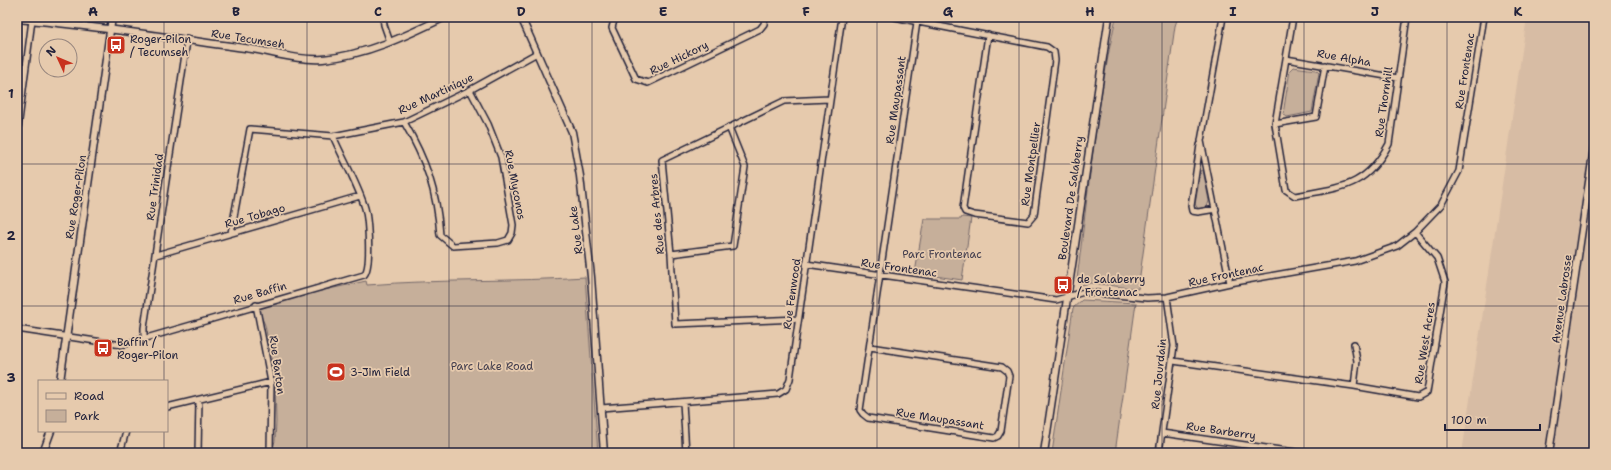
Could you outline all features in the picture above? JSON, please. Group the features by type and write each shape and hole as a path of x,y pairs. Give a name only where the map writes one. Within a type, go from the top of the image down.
{"street":[{"name":"Rue Roger-Pilon","path":"60,380 67,338 72,288 112,17"},
{"path":"383,17 390,42"},
{"name":"Rue Tecumseh","path":"17,19 256,49 288,56 321,59 359,53 390,42 445,17"},
{"name":"Rue Lake","path":"521,17 572,132 580,176 591,269 604,453"},
{"name":"Rue Hickory","path":"620,17 614,20 612,28 636,79 648,83 760,29 764,24 765,17"},
{"name":"Rue Fenwood","path":"601,408 778,394 786,389 790,379 829,99 842,17"},
{"name":"Rue Montpellier","path":"895,17 917,22 988,35 1047,47 1054,52 1055,60 1034,215 1028,222 974,215 965,212 963,208 988,35"},
{"name":"Boulevard De Salaberry","path":"1044,453 1109,17"},
{"path":"1216,209 1198,212 1192,211 1191,206 1223,17"},
{"name":"Rue Thornhill","path":"1293,17 1275,124 1286,190 1295,196 1350,185 1367,174 1380,160 1389,144 1407,17"},
{"name":"Rue Frontenac","path":"806,264 1056,300 1084,292 1147,298 1167,297 1230,283 1355,260 1397,246 1415,232 1441,205 1459,171 1484,17"},
{"path":"17,136 20,94 32,20"},
{"name":"Rue Maupassant","path":"870,346 1002,367 1007,371 1009,376 1001,431 998,436 994,438 978,436 868,418 860,410 917,22"},
{"name":"Rue Trinidad","path":"144,337 144,328 156,255 186,41"},
{"name":"Rue Martinique","path":"231,233 250,129 332,136 404,122 470,90 537,53"},
{"name":"Rue Alpha","path":"1286,59 1398,78"},
{"path":"1275,124 1316,117 1324,65"},
{"name":"Rue Myconos","path":"404,122 433,182 439,212 440,235 453,246 498,243 508,240 512,233 513,225 501,157 488,124 470,90"},
{"name":"Rue des Arbres","path":"798,319 675,324 671,254 662,160 784,101 829,99"},
{"path":"671,254 733,246 745,167 729,127"},
{"name":"Rue Baffin","path":"17,330 67,338 122,344 366,274 369,260 364,206 332,136"},
{"path":"1201,141 1230,283"},
{"name":"Avenue Labrosse","path":"1549,453 1594,148"},
{"name":"Rue Tobago","path":"156,255 360,196"},
{"name":"Rue West Acres","path":"1173,361 1354,386 1418,397 1427,392 1446,282 1437,258 1415,232"},
{"name":"Rue Jourdain","path":"1159,453 1173,361 1174,337 1167,297"},
{"name":"Rue Barton","path":"256,305 271,382 270,453"},
{"path":"1354,344 1357,361 1354,386"},
{"path":"168,406 199,400 271,382"},
{"path":"198,453 199,400"},
{"path":"683,402 686,453"},
{"path":"43,453 51,432"},
{"path":"120,453 126,432"},
{"name":"Rue Barberry","path":"1162,433 1302,453"}],"shaded area":[{"path":"1527,17 1594,17 1594,453 1462,453"}],"green space":[{"path":"1116,17 1178,17 1175,26 1138,289 1092,283 1081,285 1077,279 1098,115"},
{"path":"1293,67 1316,70 1319,73 1312,112 1287,117 1283,114 1290,70"},
{"path":"1203,170 1209,201 1207,207 1198,209 1195,204 1201,171"},
{"name":"Parc Frontenac","path":"962,217 971,218 962,280 915,273 924,219 961,219"},
{"name":"Parc Lake Road","path":"585,277 598,453 271,453 275,441 275,378 265,325 256,305 366,281 367,285"},
{"path":"1082,300 1136,303 1115,453 1052,453 1073,308"}],"place":[{"name":"Roger-Pilon / Tecumseh","path":"116,45"},
{"name":"de Salaberry / Frontenac","path":"1063,285"},
{"name":"Baffin / Roger-Pilon","path":"103,348"},
{"name":"3-Jim Field","path":"336,372"}]}
